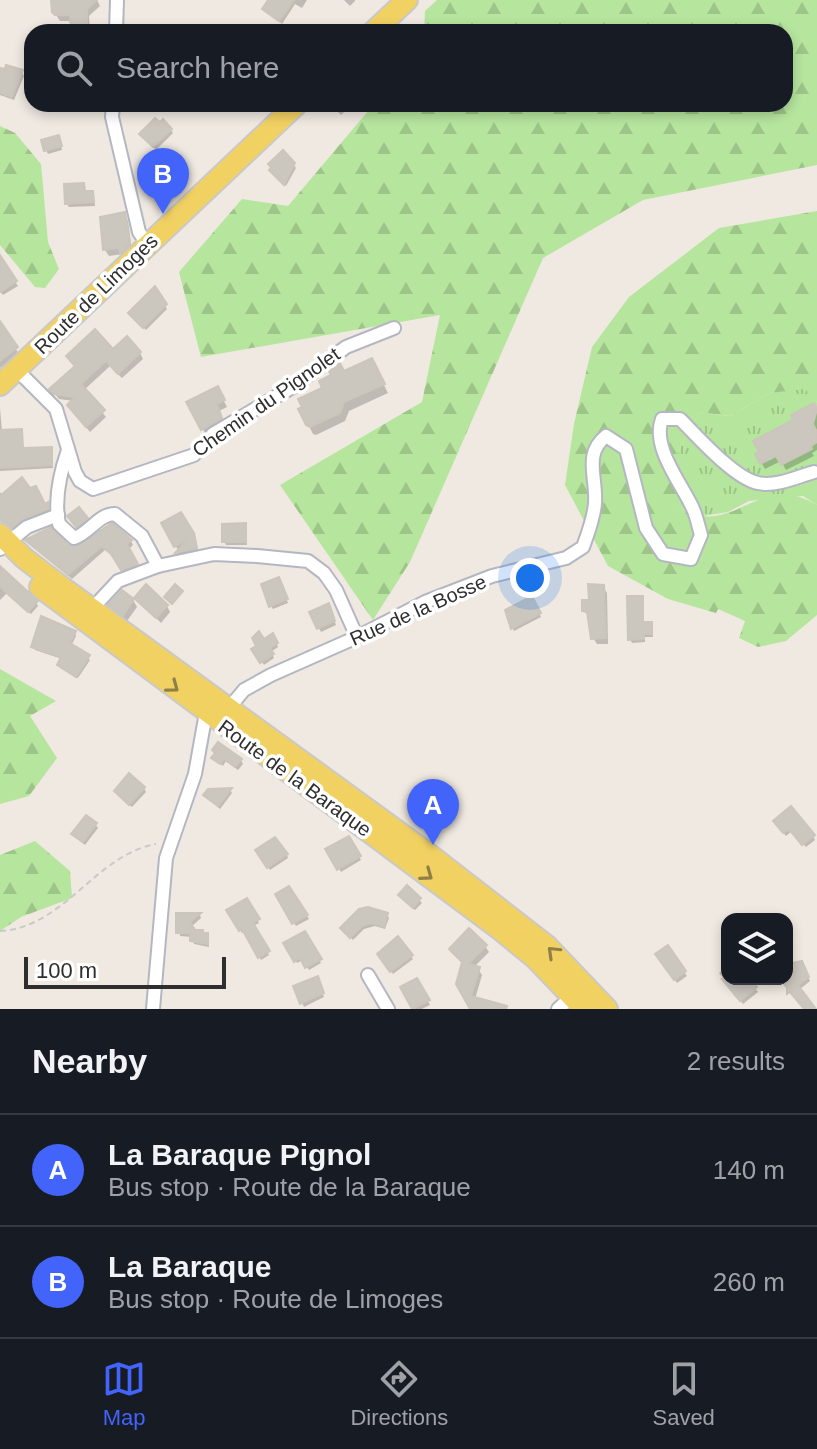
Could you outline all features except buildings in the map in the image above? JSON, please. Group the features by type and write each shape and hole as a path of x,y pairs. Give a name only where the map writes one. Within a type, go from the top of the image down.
{"main road":[{"path":"382,24 407,0"},
{"name":"Route de Limoges","path":"0,385 289,112"},
{"name":"Route de la Baraque","path":"2,545 207,713 497,927 535,958 575,1000 607,1009"},
{"name":"Route de la Baraque","path":"87,614 128,644 150,649 426,852 547,946 575,1000"}],"street":[{"path":"116,24 117,0"},
{"path":"112,112 139,232 148,245"},
{"name":"Chemin du Pignolet","path":"17,370 56,409 80,481 93,489 194,455 213,434 294,386 346,347 394,328"},
{"name":"Rue de la Bosse","path":"229,708 244,690 271,675 357,637 425,602 492,576 566,558 583,547 595,503 592,463 596,444 606,436 626,449 646,528 663,554 679,558 691,559 701,535 694,510 671,471 658,429 662,419 680,419 728,466 756,483 772,483 814,472"},
{"path":"68,450 62,467 59,524 74,538 81,536 106,514 120,516 142,536 158,566"},
{"path":"2,545 27,527 58,515"},
{"path":"87,614 118,581 158,566 214,554 308,561 324,573 336,590 357,637"},
{"path":"153,1009 166,858 195,774 207,713 206,691"},
{"path":"368,975 388,1009"}],"path":[{"path":"0,931 41,920 131,851 173,840"}],"green space":[{"path":"437,0 817,0 817,165 643,200 543,258 410,562 373,620 280,485 422,402 440,315 201,357 179,272 242,199 288,206 367,112 793,112 793,24 424,24 425,11"},
{"path":"0,126 15,133 41,164 48,242 59,269 45,288 35,287 0,245"},
{"path":"817,211 817,402 805,389 770,393 730,416 699,412 678,452 678,507 693,514 716,516 756,501 784,495 799,497 817,505 817,615 786,641 758,647 739,638 745,621 718,609 716,613 668,599 608,566 565,485 574,424 592,347 629,297 719,228"},
{"path":"806,388 817,402 817,505 803,496 749,501 728,512 703,516 677,507 678,452 699,412 730,416 770,393"},
{"path":"0,669 56,701 30,716 57,758 29,796 0,804"},
{"path":"35,841 70,871 72,898 21,917 0,931 0,855"}],"place":[{"name":"La Baraque","path":"163,214"},
{"name":"La Baraque Pignol","path":"433,845"}]}
